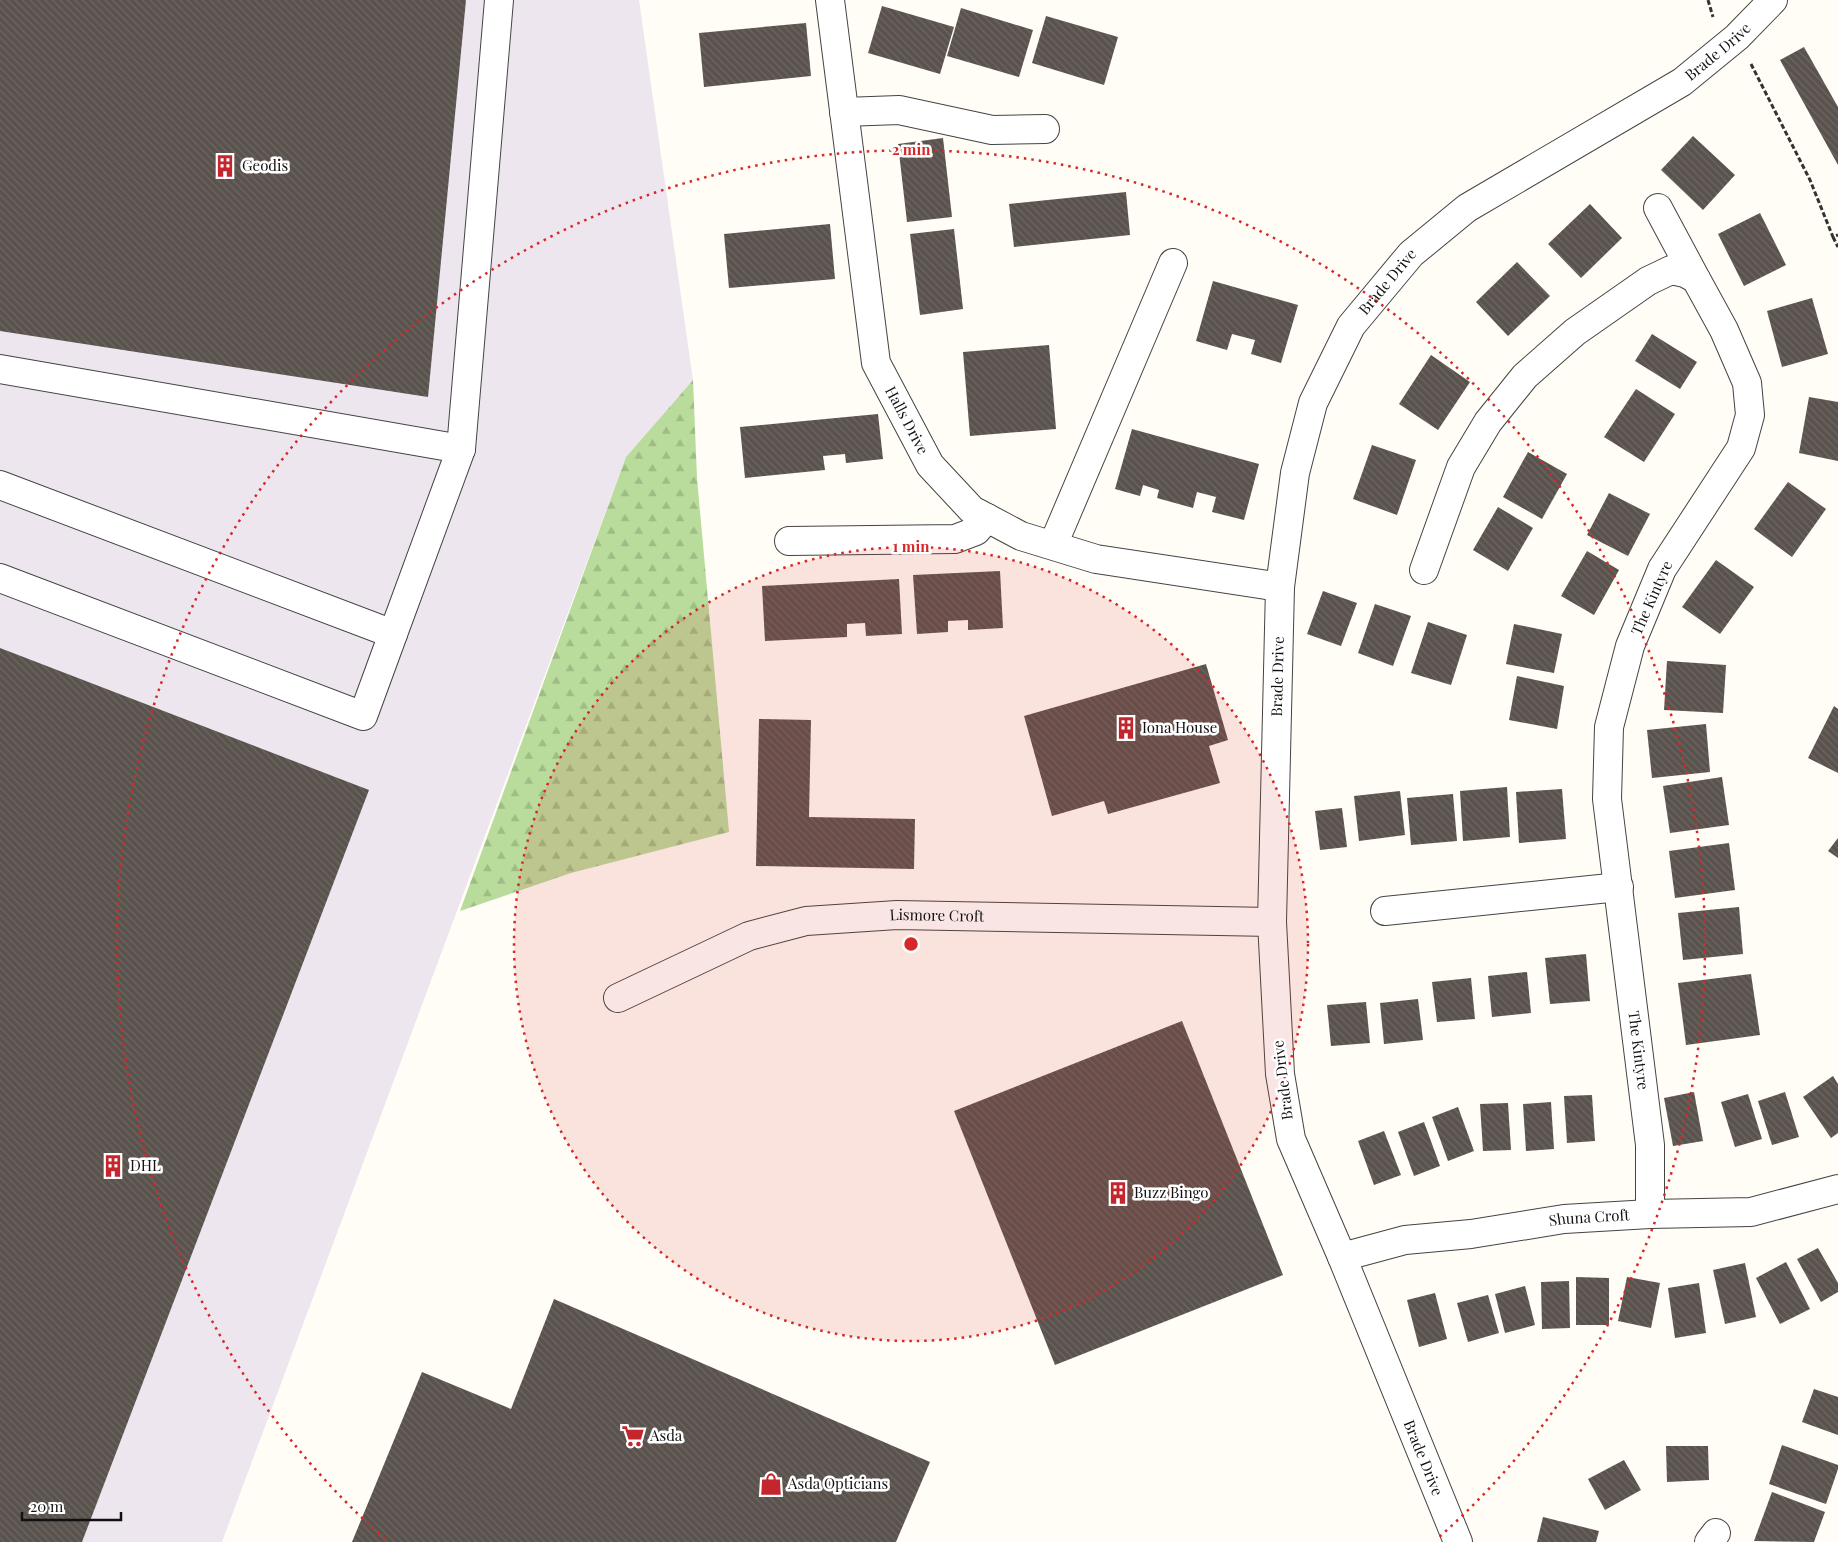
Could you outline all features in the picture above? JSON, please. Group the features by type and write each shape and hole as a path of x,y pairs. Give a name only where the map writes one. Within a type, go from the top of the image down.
{"street":[{"path":"0,578 363,716 461,449 498,0"},
{"name":"Halls Drive","path":"830,0 876,363 930,464 972,510 1021,536 1096,559 1280,587"},
{"name":"Brade Drive","path":"1458,1542 1342,1257 1291,1139 1280,1074 1272,922 1280,587 1295,473 1313,403 1351,326 1411,254 1467,208 1682,82 1737,37 1773,0"},
{"path":"844,112 899,110 992,130 1045,129"},
{"name":"The Kintyre","path":"1650,1214 1650,1145 1607,799 1609,727 1630,646 1662,569 1741,448 1750,415 1747,383 1724,330 1658,208"},
{"path":"1053,545 1173,263"},
{"path":"1424,570 1461,467 1488,422 1525,376 1575,332 1648,281 1671,270 1685,273 1696,279"},
{"path":"0,369 461,449"},
{"path":"0,485 393,634"},
{"path":"789,541 955,539 976,531 986,518"},
{"path":"1385,911 1619,887"},
{"name":"Lismore Croft","path":"618,998 749,936 806,922 897,915 1272,922"},
{"name":"Shuna Croft","path":"1342,1257 1405,1240 1471,1234 1564,1219 1650,1214 1751,1212 1838,1189"}],"path":[{"path":"1737,37 1810,180 1838,247"},
{"path":"1833,237 1838,235"}],"shaded area":[{"path":"0,0 639,0 693,380 626,457 222,1542 0,1542"}],"green space":[{"path":"693,380 697,478 729,832 571,873 460,911 626,457"}],"building":[{"name":"Geodis","path":"0,0 466,0 428,397 0,331"},
{"path":"882,6 954,27 940,74 868,53"},
{"path":"961,8 1033,30 1019,77 947,56"},
{"path":"1046,16 1118,37 1104,85 1032,63"},
{"path":"806,23 811,76 704,87 699,33"},
{"path":"1804,47 1838,107 1838,165 1780,60"},
{"path":"1693,136 1735,175 1703,210 1661,170"},
{"path":"943,138 952,217 907,222 898,144"},
{"path":"1126,192 1130,235 1014,247 1009,204"},
{"path":"1590,204 1622,238 1581,278 1548,244"},
{"path":"1760,213 1786,265 1744,286 1718,234"},
{"path":"830,224 835,279 729,288 724,234"},
{"path":"954,229 963,309 920,315 910,234"},
{"path":"1517,262 1550,296 1508,336 1476,302"},
{"path":"1213,281 1298,305 1281,363 1251,354 1255,340 1232,334 1227,350 1196,341"},
{"path":"1812,298 1828,354 1782,367 1767,311"},
{"path":"1652,334 1697,362 1680,389 1635,361"},
{"path":"1049,345 1056,429 970,436 963,352"},
{"path":"1431,355 1470,382 1438,430 1399,404"},
{"path":"1636,389 1675,414 1644,462 1604,437"},
{"path":"1809,397 1838,402 1838,461 1799,453"},
{"path":"878,414 883,459 846,463 845,454 823,456 825,470 745,478 740,427"},
{"path":"1132,429 1259,464 1244,520 1212,512 1216,497 1197,492 1193,508 1157,498 1159,490 1143,485 1140,496 1115,489"},
{"path":"1372,445 1416,460 1397,515 1353,499"},
{"path":"1528,452 1567,474 1542,519 1503,497"},
{"path":"1788,482 1826,509 1792,557 1754,529"},
{"path":"1609,493 1650,514 1628,556 1587,535"},
{"path":"1498,507 1533,528 1508,571 1473,550"},
{"path":"1587,551 1619,570 1594,615 1561,596"},
{"path":"1716,560 1754,587 1720,634 1682,607"},
{"path":"1000,571 1003,628 968,630 968,620 948,621 948,632 917,634 913,575"},
{"path":"899,579 902,634 866,636 865,623 847,624 847,637 765,641 762,586"},
{"path":"1323,591 1357,603 1341,646 1307,634"},
{"path":"1375,604 1411,616 1393,666 1358,653"},
{"path":"1428,622 1467,635 1451,685 1411,673"},
{"path":"1514,624 1562,634 1554,673 1506,664"},
{"name":"DHL","path":"0,648 369,790 82,1542 0,1542"},
{"path":"1667,661 1726,665 1723,713 1664,710"},
{"name":"Iona House","path":"1206,664 1228,740 1209,746 1220,783 1108,814 1104,801 1052,816 1024,716"},
{"path":"1517,676 1564,686 1557,729 1509,720"},
{"path":"1834,706 1838,709 1838,773 1808,758"},
{"path":"759,719 811,720 809,817 915,819 914,869 756,866"},
{"path":"1706,724 1710,772 1652,778 1647,730"},
{"path":"1722,777 1729,825 1670,833 1663,786"},
{"path":"1507,787 1510,837 1463,841 1460,791"},
{"path":"1562,789 1566,839 1519,843 1516,792"},
{"path":"1400,791 1405,835 1359,841 1354,796"},
{"path":"1453,794 1457,841 1411,845 1407,798"},
{"path":"1342,808 1347,847 1320,850 1315,811"},
{"path":"1838,838 1838,858 1828,851"},
{"path":"1729,843 1735,890 1675,898 1669,851"},
{"path":"1739,907 1743,954 1683,960 1678,913"},
{"path":"1586,954 1590,1001 1550,1004 1545,958"},
{"path":"1527,972 1531,1013 1492,1017 1488,976"},
{"path":"1751,974 1760,1035 1686,1045 1678,983"},
{"path":"1471,978 1475,1019 1437,1022 1432,982"},
{"path":"1418,999 1423,1040 1384,1044 1380,1003"},
{"path":"1366,1002 1370,1043 1331,1046 1327,1005"},
{"name":"Buzz Bingo","path":"1182,1021 1283,1275 1055,1365 954,1111"},
{"path":"1833,1076 1838,1084 1838,1133 1831,1138 1803,1097"},
{"path":"1694,1092 1703,1141 1673,1146 1664,1098"},
{"path":"1785,1092 1799,1137 1772,1145 1758,1101"},
{"path":"1748,1094 1762,1139 1735,1147 1721,1102"},
{"path":"1592,1095 1595,1141 1567,1143 1564,1096"},
{"path":"1551,1102 1554,1149 1526,1151 1523,1104"},
{"path":"1508,1103 1511,1150 1483,1151 1480,1104"},
{"path":"1458,1107 1474,1151 1448,1161 1432,1117"},
{"path":"1424,1122 1440,1166 1414,1176 1398,1132"},
{"path":"1384,1131 1401,1175 1374,1185 1358,1141"},
{"path":"1818,1248 1838,1283 1838,1292 1821,1302 1797,1259"},
{"path":"1786,1262 1810,1309 1780,1324 1756,1278"},
{"path":"1745,1263 1756,1317 1725,1324 1713,1270"},
{"path":"1576,1277 1609,1278 1609,1325 1576,1325"},
{"path":"1627,1277 1660,1283 1651,1328 1618,1321"},
{"path":"1569,1281 1570,1328 1542,1329 1541,1282"},
{"path":"1699,1283 1706,1333 1675,1338 1668,1288"},
{"path":"1525,1286 1535,1325 1505,1333 1495,1294"},
{"path":"1435,1293 1447,1339 1419,1347 1407,1300"},
{"path":"1488,1295 1499,1333 1468,1342 1457,1303"},
{"name":"Asda","path":"554,1299 930,1462 896,1542 352,1542 422,1372 511,1409"},
{"path":"1814,1389 1838,1397 1838,1435 1802,1422"},
{"path":"1782,1445 1838,1465 1826,1504 1769,1484"},
{"path":"1666,1446 1708,1446 1709,1480 1667,1482"},
{"path":"1624,1460 1641,1490 1605,1510 1588,1479"},
{"path":"1772,1492 1825,1512 1814,1542 1754,1541"},
{"path":"1543,1517 1599,1531 1596,1542 1537,1542"}],"place":[{"name":"Geodis","path":"225,166"},
{"name":"Iona House","path":"1126,728"},
{"name":"DHL","path":"113,1166"},
{"name":"Buzz Bingo","path":"1118,1193"},
{"name":"Asda","path":"633,1436"},
{"name":"Asda Opticians","path":"771,1484"}]}
